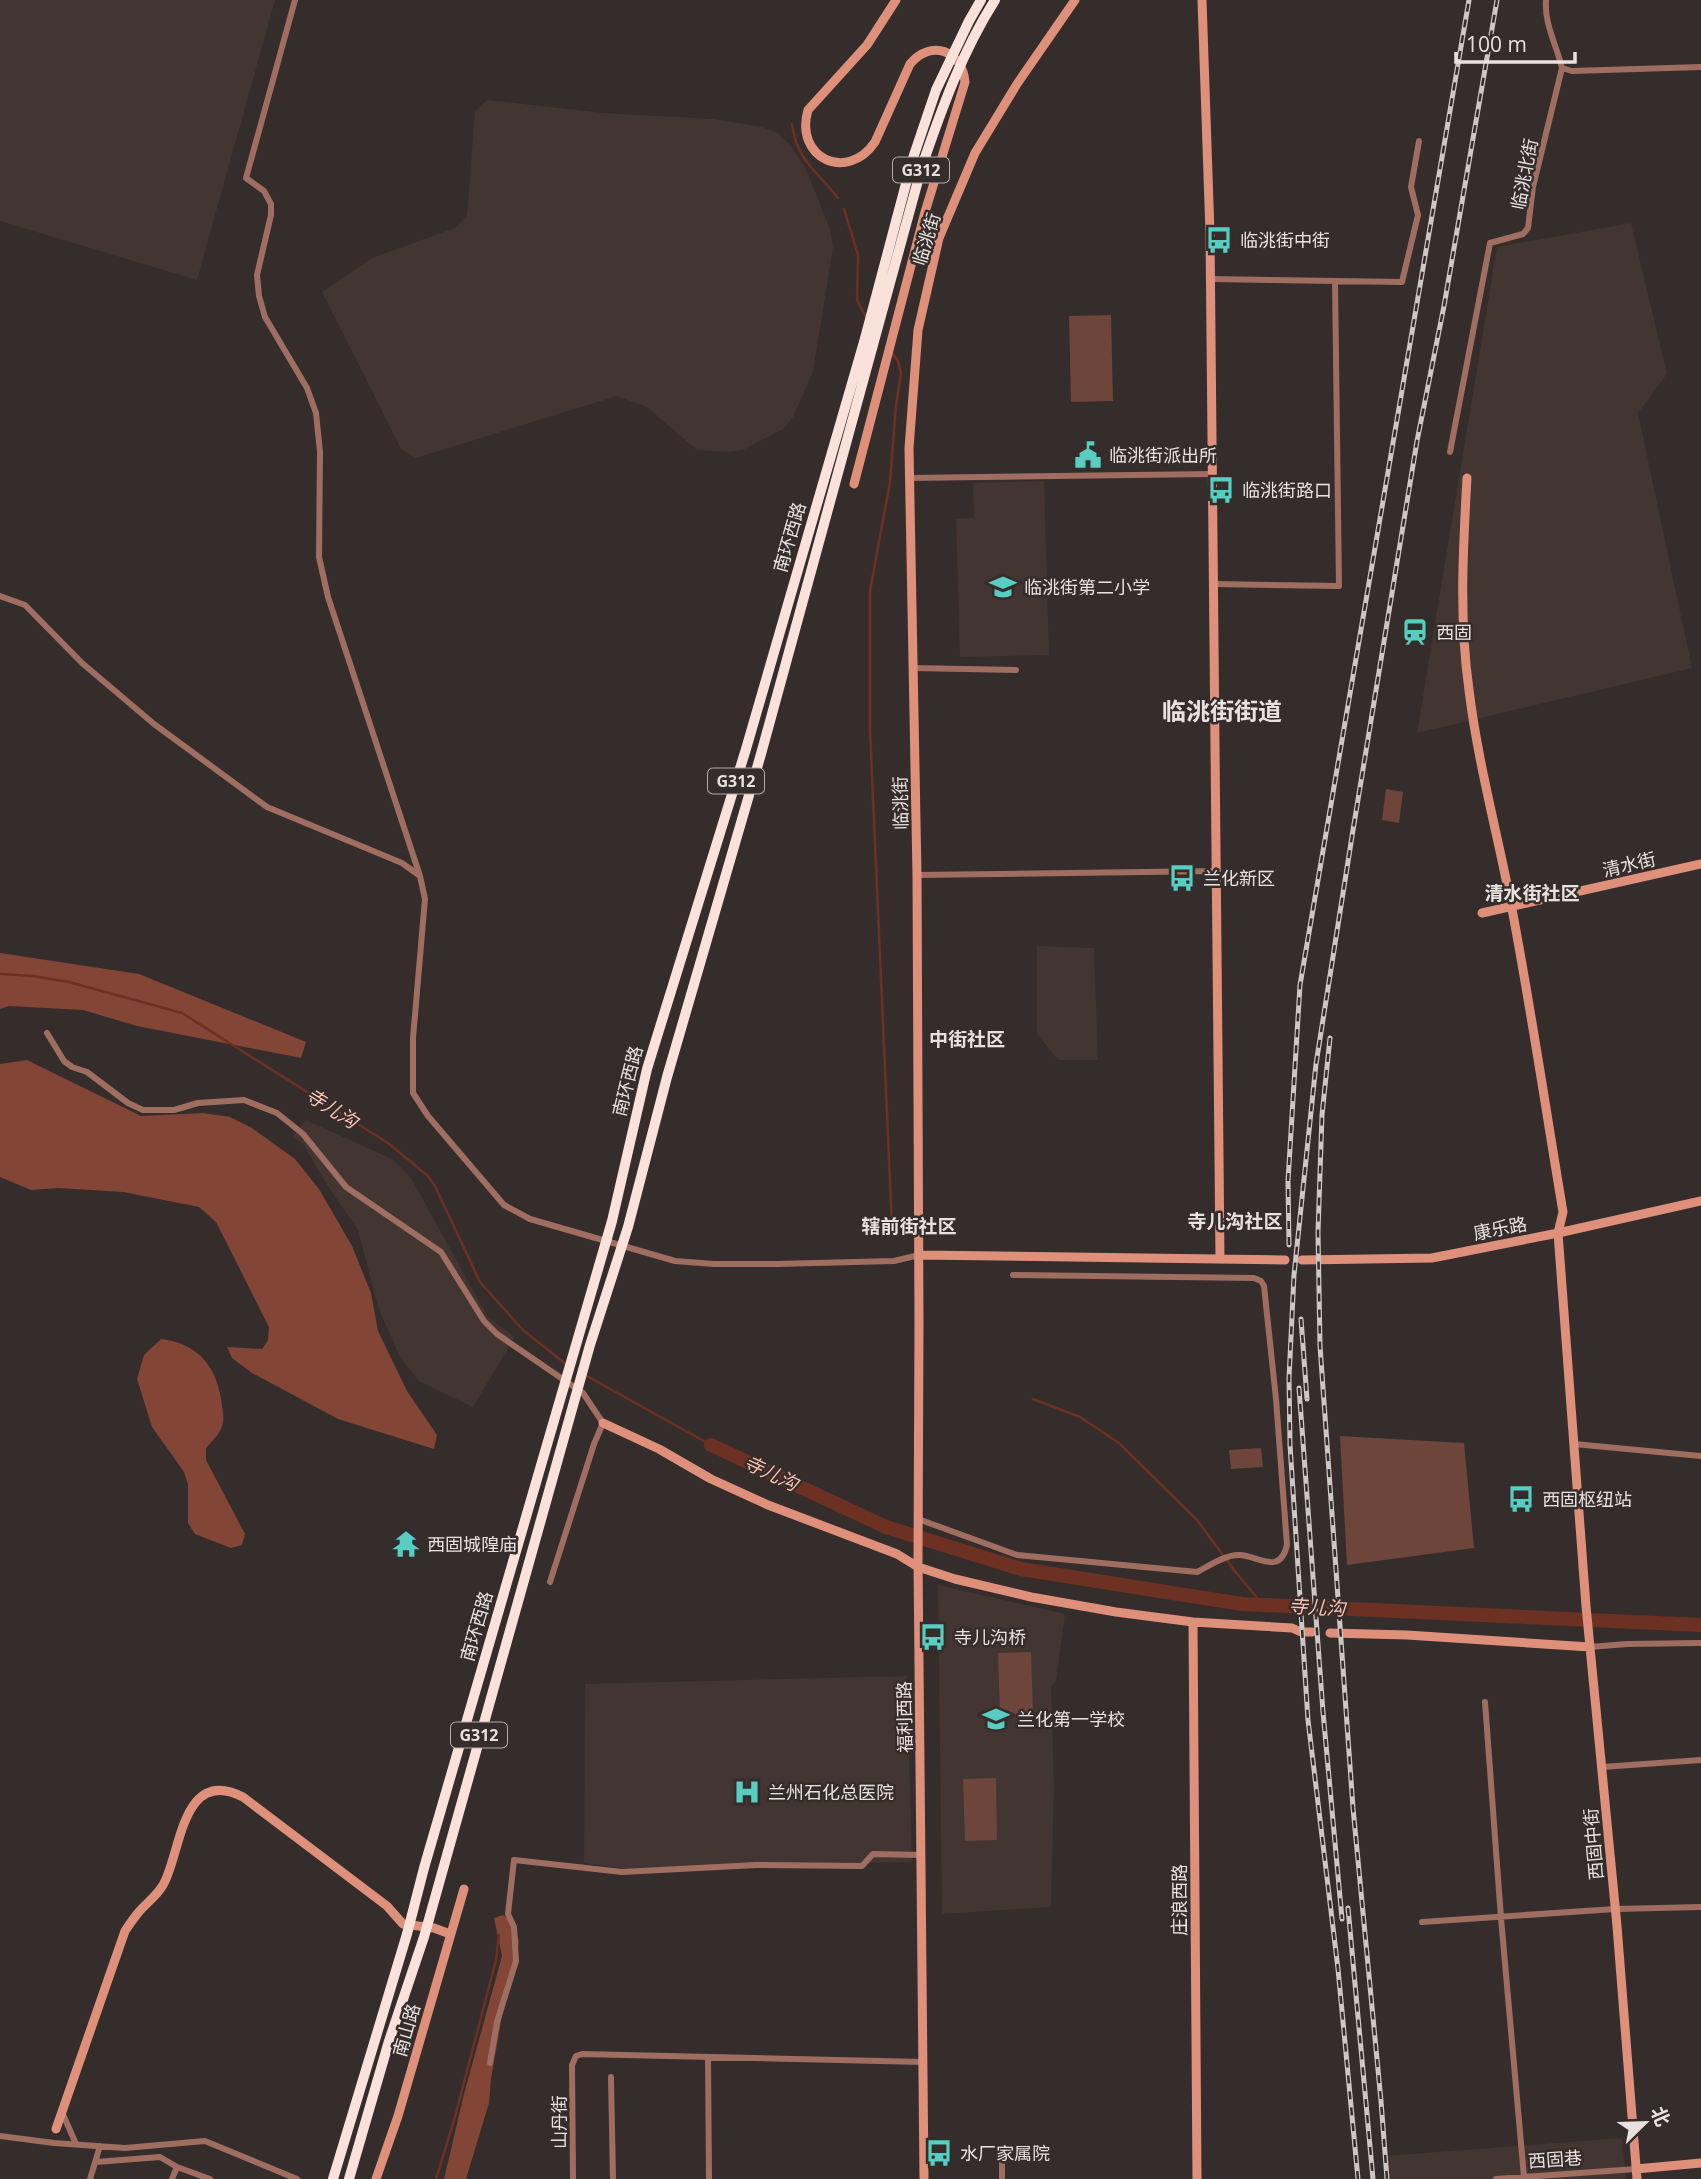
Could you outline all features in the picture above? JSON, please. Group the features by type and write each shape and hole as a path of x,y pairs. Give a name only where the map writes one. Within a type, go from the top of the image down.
{"highway":[{"name":"南环西路","path":"349,2179 389,2041 424,1937 563,1437 628,1227 667,1077 768,728 868,346 912,161 936,90 981,0"},
{"name":"南环西路","path":"333,2179 407,1934 576,1337 612,1221 647,1069 922,166 947,93 995,0"}],"street":[{"path":"295,0 246,178 264,191 271,204 271,215 257,275 259,296 265,317 307,388 316,413 320,452 319,557 328,597 420,876 425,899 413,1038 413,1093 428,1116 503,1205 530,1219 675,1261 776,1264 894,1261 919,1255 1284,1259"},
{"path":"853,484 925,212 965,82 964,72 960,63 944,51 934,50 916,57 910,64 869,152 849,163 826,160 816,153 805,133 805,121 808,110 867,45 897,0"},
{"name":"临洮街","path":"919,1255 917,875 909,478 918,330 939,238 975,153 1017,83 1075,0"},
{"path":"1202,0 1211,279 1220,1259"},
{"name":"临洮北街","path":"1450,452 1490,243 1523,234 1528,228 1533,187 1562,68 1548,24 1546,0"},
{"path":"1562,68 1572,71 1701,67"},
{"path":"1211,279 1402,282 1418,215 1411,187 1419,141"},
{"path":"1214,584 1339,586 1335,281"},
{"path":"909,478 1213,474"},
{"name":"西固中街","path":"1467,478 1462,583 1469,691 1482,771 1512,908 1563,1212 1558,1233 1586,1606 1615,1909 1636,2174"},
{"path":"0,596 25,605 82,663 154,724 267,807 402,863 420,876"},
{"path":"912,668 1016,670"},
{"name":"清水街","path":"1482,913 1701,864"},
{"path":"917,875 1217,871"},
{"path":"47,1033 55,1049 72,1067 87,1072 128,1103 143,1110 174,1110 198,1103 244,1101 277,1113 303,1134 346,1187 441,1251 484,1321 497,1334 583,1393 603,1423 660,1449 711,1479 799,1517 982,1587 1116,1612 1312,1632"},
{"name":"康乐路","path":"1302,1260 1415,1259 1447,1255 1701,1200"},
{"name":"福利西路","path":"919,1255 918,1564 924,2179"},
{"path":"918,1522 1017,1555 1197,1572 1218,1561 1239,1555 1272,1563 1282,1556 1287,1545 1276,1399 1264,1286 1261,1282 1254,1278 1013,1275"},
{"path":"550,1582 603,1423"},
{"path":"1574,1444 1701,1456"},
{"name":"庄浪西路","path":"1194,1622 1197,2179"},
{"path":"1330,1633 1590,1647 1701,1643"},
{"path":"1485,1702 1524,2177"},
{"path":"1602,1767 1701,1760"},
{"path":"57,2129 125,1931 163,1886 187,1813 197,1801 207,1795 224,1791 243,1797 387,1906 403,1924 452,1929"},
{"path":"490,2063 497,2022 516,1961 514,1927 508,1914 514,1860 622,1872 756,1865 862,1866 873,1854 921,1855"},
{"name":"南山路","path":"376,2179 398,2116 464,1889"},
{"path":"1422,1923 1615,1909 1701,1907"},
{"name":"山丹街","path":"573,2179 572,2065 576,2056 708,2058"},
{"path":"709,2179 708,2058 923,2062"},
{"path":"611,2077 613,2179"},
{"path":"62,2112 76,2144"},
{"path":"0,2136 125,2148 205,2141 297,2179"},
{"path":"90,2179 100,2146"},
{"path":"1002,2156 1002,2179"},
{"path":"96,2162 160,2157 177,2167 210,2179"},
{"name":"西固巷","path":"1496,2179 1636,2174 1701,2163"},
{"path":"172,2179 177,2167"}],"shaded area":[{"path":"0,0 275,0 197,280 0,221"},
{"path":"487,100 603,113 713,119 762,127 778,133 789,144 806,169 830,229 833,247 813,372 793,417 783,429 743,450 697,450 647,407 617,396 416,458 401,449 322,292 372,258 455,228 467,215 475,111"},
{"path":"1631,223 1667,374 1638,413 1692,668 1417,733 1497,247"},
{"path":"1111,315 1113,401 1071,402 1069,316"},
{"name":"临洮街第二小学","path":"1044,481 1049,655 960,657 956,519 974,518 973,483"},
{"path":"1386,789 1403,792 1399,823 1382,820"},
{"path":"1037,946 1094,948 1098,1060 1058,1060 1037,1034"},
{"path":"0,953 139,974 306,1042 301,1058 137,1026 83,1010 9,1006 0,1009"},
{"path":"27,1060 141,1116 203,1113 230,1117 252,1128 295,1159 319,1189 352,1246 371,1293 378,1331 407,1391 437,1435 434,1449 338,1419 252,1373 232,1358 227,1347 262,1349 268,1340 269,1327 216,1222 199,1207 123,1192 58,1188 31,1190 0,1177 0,1064"},
{"path":"306,1120 392,1159 411,1178 488,1317 515,1337 473,1407 419,1381 401,1359 379,1310 358,1230 303,1144 292,1137"},
{"path":"161,1339 184,1345 194,1351 209,1366 214,1376 221,1399 223,1419 219,1432 206,1448 206,1460 245,1534 242,1545 231,1548 195,1534 188,1523 188,1484 184,1472 152,1427 137,1379 144,1355"},
{"path":"1340,1436 1464,1443 1474,1548 1347,1565"},
{"path":"1261,1448 1263,1467 1231,1469 1229,1450"},
{"name":"兰化第一学校","path":"938,1585 1065,1614 1056,1681 1051,1686 1054,1786 1051,1907 942,1914"},
{"path":"1031,1652 1033,1714 1000,1715 998,1653"},
{"name":"兰州石化总医院","path":"907,1676 912,1862 626,1869 584,1863 585,1684"},
{"path":"996,1778 997,1840 965,1841 963,1779"},
{"path":"503,1915 515,1924 519,1942 503,2010 489,2103 466,2179 444,2179 502,1956 494,1918"},
{"path":"1622,2138 1626,2179 1386,2179 1385,2156"}],"waterway":[{"path":"792,124 803,156 838,198"},
{"path":"844,209 858,255 857,300 866,317"},
{"path":"892,353 898,361 901,374 890,482 870,591 870,730 892,1227"},
{"name":"寺儿沟","path":"0,974 69,982 182,1013 388,1143 428,1176 435,1186 480,1282 523,1330 567,1365"},
{"name":"寺儿沟","path":"585,1375 711,1445"},
{"path":"1033,1399 1080,1417 1119,1443 1197,1520 1263,1605"},
{"name":"寺儿沟","path":"711,1445 886,1527 1021,1569 1242,1604 1701,1625"},
{"path":"436,2179 496,1960 499,1935"}],"railway":[{"path":"1289,1245 1288,1181 1300,985 1469,0"},
{"path":"1358,2179 1338,1969 1308,1720 1290,1445 1289,1378 1294,1275 1316,1064 1353,830 1417,441 1444,306 1497,0"},
{"path":"1330,1038 1322,1115 1318,1232 1320,1346 1353,1808 1387,2179"},
{"path":"1301,1319 1307,1399"},
{"path":"1299,1388 1323,1712 1342,1919"},
{"path":"1348,1908 1373,2179"}],"place":[{"name":"临洮街中街","path":"1219,240"},
{"name":"临洮街派出所","path":"1088,455"},
{"name":"临洮街路口","path":"1221,490"},
{"name":"临洮街第二小学","path":"1003,587"},
{"name":"西固","path":"1415,632"},
{"name":"兰化新区","path":"1182,878"},
{"name":"西固枢纽站","path":"1521,1499"},
{"name":"西固城隍庙","path":"406,1544"},
{"name":"寺儿沟桥","path":"933,1637"},
{"name":"兰化第一学校","path":"996,1719"},
{"name":"兰州石化总医院","path":"747,1792"},
{"name":"水厂家属院","path":"939,2153"}],"district":[{"name":"临洮街街道","path":"1222,710"},
{"name":"清水街社区","path":"1532,893"},
{"name":"中街社区","path":"967,1039"},
{"name":"寺儿沟社区","path":"1235,1221"},
{"name":"辖前街社区","path":"909,1226"}]}
